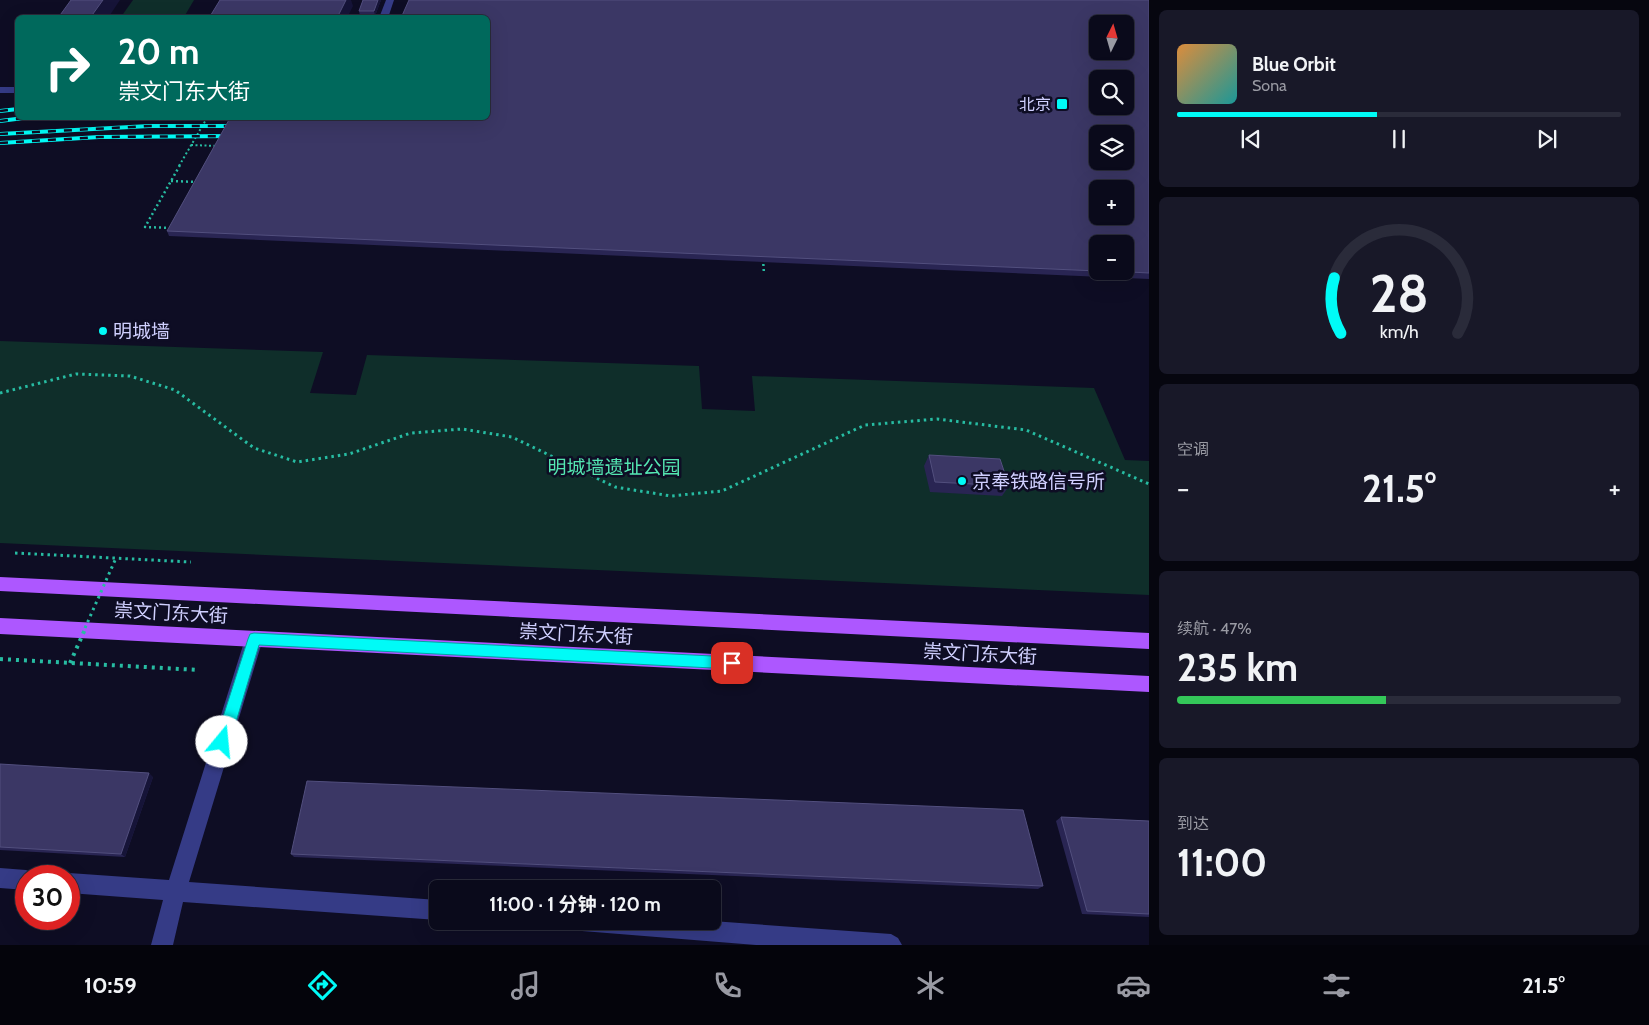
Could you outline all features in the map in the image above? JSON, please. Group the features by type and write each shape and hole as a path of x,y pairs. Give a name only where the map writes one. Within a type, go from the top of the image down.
{"main road":[{"name":"崇文门东大街","path":"0,584 1149,642"},
{"name":"崇文门东大街","path":"0,626 1149,684"}],"street":[{"path":"383,15 390,0"},
{"path":"0,90 15,90"},
{"path":"162,945 176,890 254,639"},
{"path":"0,878 15,879"},
{"path":"80,884 429,909"},
{"path":"698,930 891,945"}],"path":[{"path":"175,228 145,227 206,120"},
{"path":"191,145 220,146"},
{"path":"171,182 200,182"},
{"path":"762,255 764,274"},
{"path":"0,393 76,374 130,376 175,390 254,448 296,462 349,454 411,433 462,429 512,437 615,487 671,496 722,491 866,425 937,419 1026,430 1149,484"},
{"path":"15,553 190,562"},
{"path":"70,663 116,558"},
{"path":"0,659 200,670"}],"green space":[{"path":"133,0 194,0 185,15 122,15"},
{"name":"明城墙遗址公园","path":"0,341 323,352 310,393 356,395 367,355 699,366 702,409 755,411 752,376 1094,388 1125,460 1149,461 1149,595 0,543"}],"building":[{"path":"71,0 103,0 92,15 60,15"},
{"path":"220,0 346,0 338,15 211,15"},
{"path":"363,0 378,0 374,11 359,11"},
{"path":"409,0 1149,0 1149,273 1134,272 1134,235 1089,235 1089,271 167,231 229,120 490,120 490,15 402,15"},
{"path":"929,455 1000,459 1009,486 935,482"},
{"path":"0,764 149,773 121,854 0,847"},
{"path":"307,781 1023,810 1043,886 291,854"},
{"path":"1061,817 1149,821 1149,914 1087,911"}],"railway":[{"path":"0,111 15,109"},
{"path":"0,121 15,119"},
{"path":"0,134 149,126 240,126"},
{"path":"0,143 99,137 235,136"}],"place":[{"name":"北京","path":"1062,104"},
{"name":"明城墙","path":"103,331"},
{"name":"京奉铁路信号所","path":"962,481"}],"route":[{"path":"222,742 254,639 732,663"}]}
